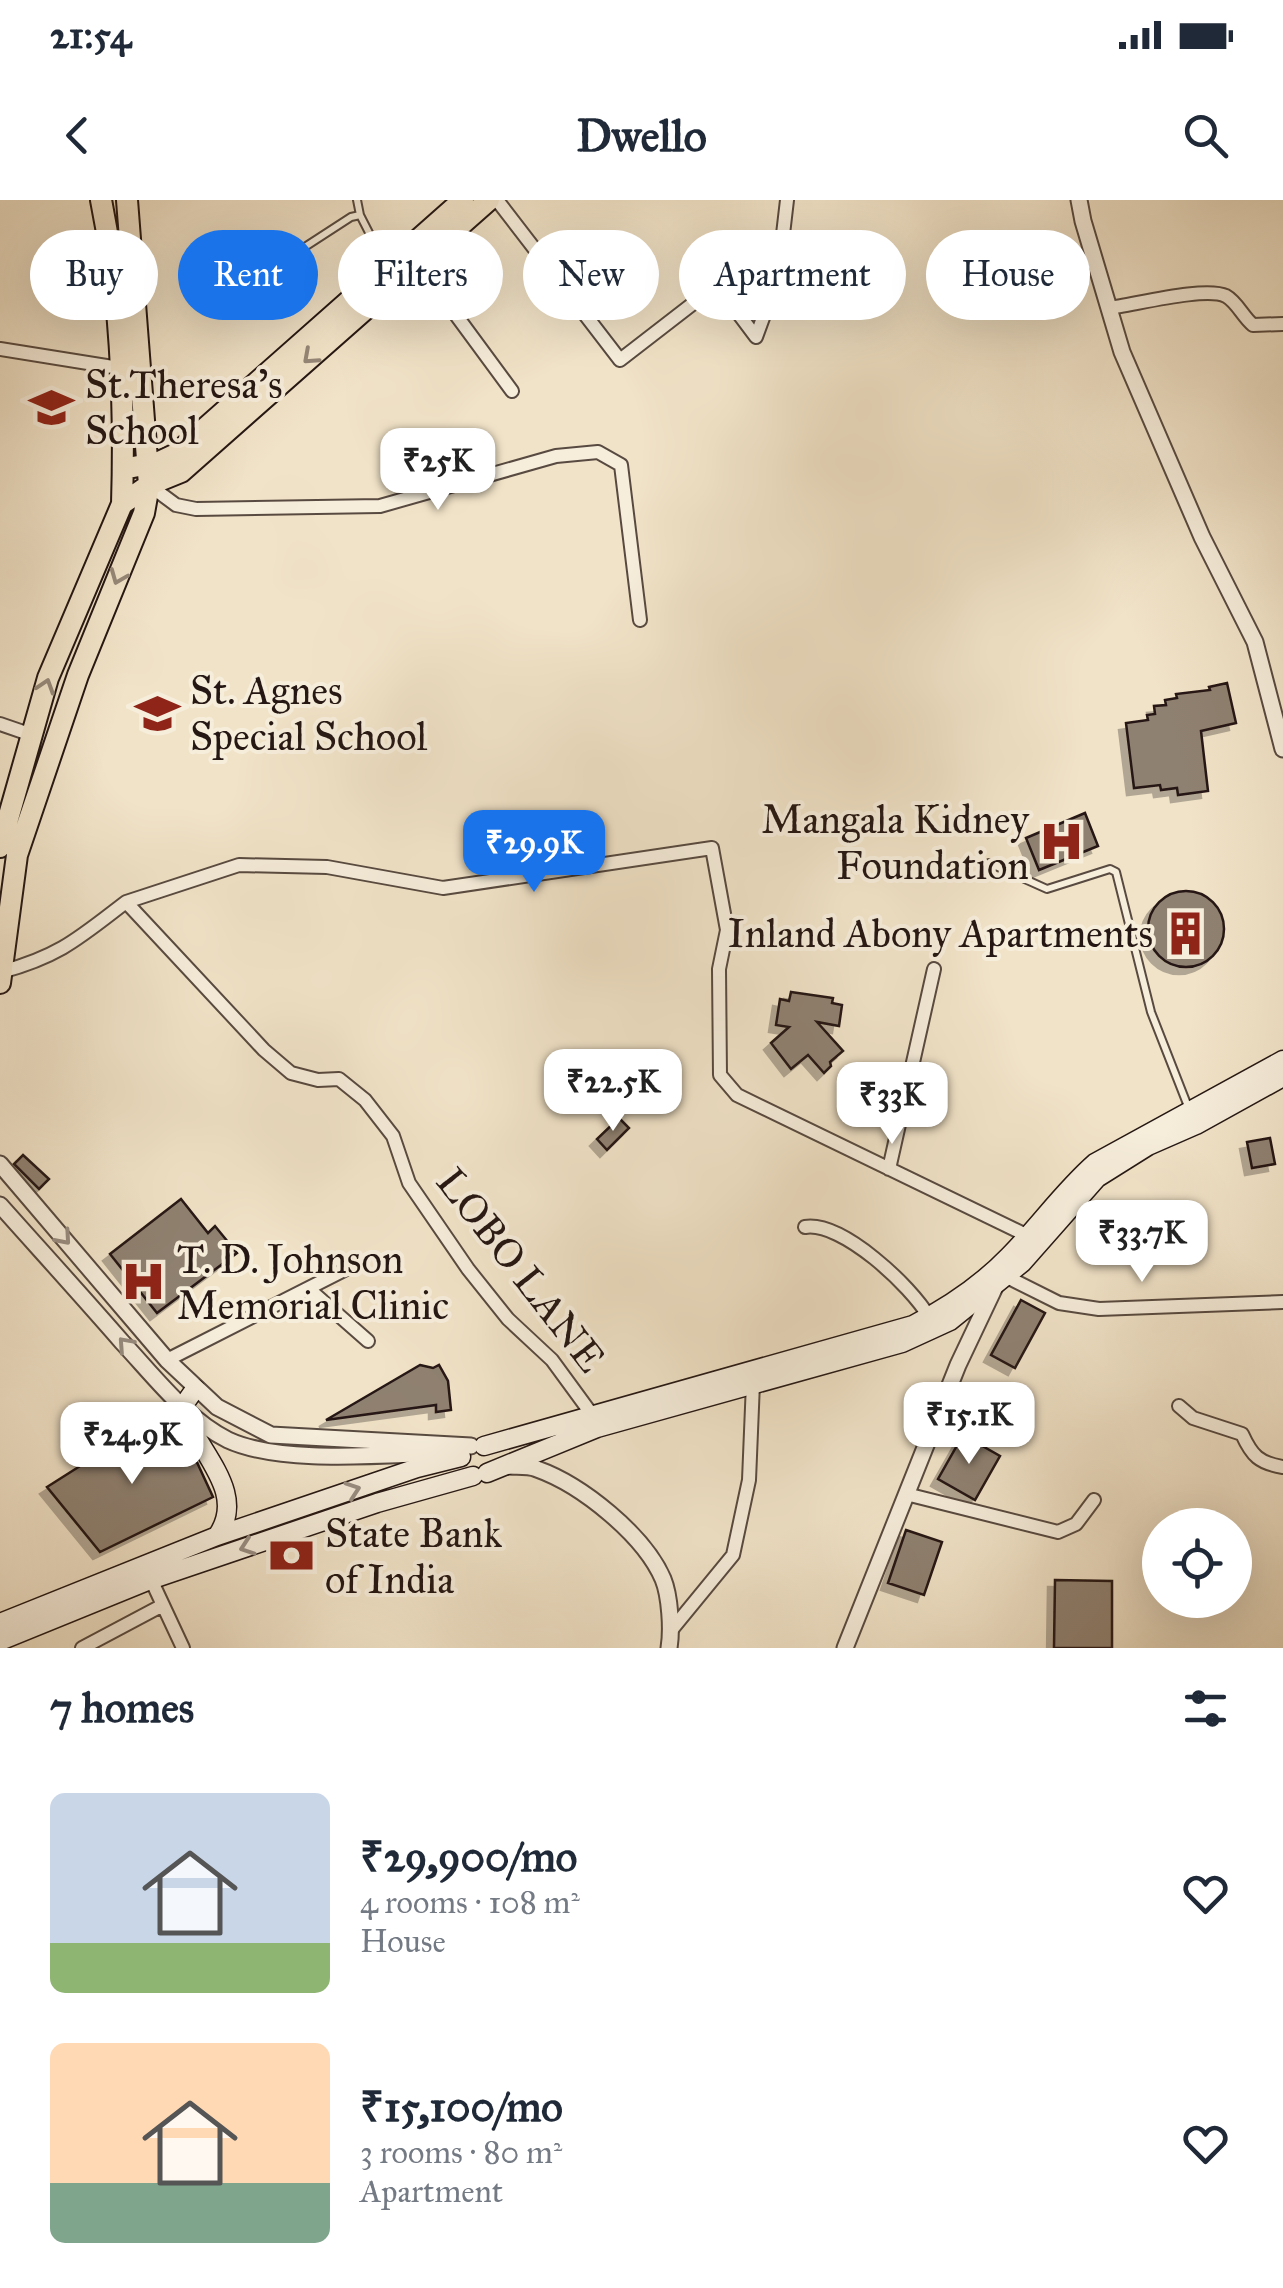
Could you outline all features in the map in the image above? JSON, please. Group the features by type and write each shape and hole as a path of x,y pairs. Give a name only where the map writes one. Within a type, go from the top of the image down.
{"main road":[{"path":"101,200 117,310 122,504"},
{"path":"0,983 17,854 78,675 144,512 149,474 127,200"},
{"path":"433,230 462,200"},
{"path":"454,230 489,200"},
{"path":"123,469 149,474 181,472 341,320"},
{"path":"0,847 48,678 122,504 149,474"},
{"path":"0,1641 217,1536 469,1450 882,1336 930,1316 995,1278 1074,1181 1095,1163 1283,1060"},
{"path":"0,1623 147,1572 487,1472 597,1428 902,1343 950,1321 1097,1178 1148,1146 1196,1125 1283,1076"},
{"path":"195,1389 183,1406 223,1484 228,1514 217,1536"},
{"path":"469,1450 493,1460 487,1472"},
{"path":"469,1450 462,1468 487,1472"}],"street":[{"path":"497,200 620,360 717,285 756,337 778,277 787,200"},
{"path":"1080,200 1122,352 1202,537 1255,642 1283,749"},
{"path":"1108,308 1142,305 1181,295 1214,294 1226,296 1253,324 1283,324"},
{"path":"459,320 512,392"},
{"path":"0,349 119,368"},
{"path":"149,474 176,504 196,509 364,507 409,500 556,456 598,452 621,465 640,620"},
{"path":"0,724 32,735"},
{"path":"1,972 40,962 62,951 126,902 239,865 326,867 443,888 712,848 727,930 719,969 720,1076 737,1095 1028,1236"},
{"name":"LOBO LANE","path":"126,902 264,1050 291,1073 318,1080 339,1078 364,1100 393,1136 409,1183 468,1269 508,1319 552,1360 592,1416"},
{"path":"889,1170 934,969"},
{"path":"0,1164 167,1360 217,1408 271,1435 469,1450"},
{"path":"0,1205 183,1406 227,1439 262,1449 334,1454 469,1450"},
{"path":"805,1227 824,1227 851,1242 908,1289 930,1316"},
{"path":"167,1360 360,1262"},
{"path":"844,1648 995,1278 1059,1303 1099,1309 1283,1302"},
{"path":"310,1290 368,1341"},
{"path":"669,1640 734,1555 749,1480 753,1383"},
{"path":"1179,1406 1193,1418 1242,1434 1250,1452 1261,1463 1283,1467"},
{"path":"487,1472 535,1467 614,1516 644,1549 664,1582 669,1640"},
{"path":"906,1494 1058,1532 1076,1524 1094,1500"},
{"path":"147,1572 183,1648"},
{"path":"82,1648 163,1606"}],"lane":[{"path":"357,200 368,230"},
{"path":"318,238 351,217 360,216"},
{"path":"989,863 1047,889 1110,869 1116,872 1151,1012 1189,1110"}],"building":[{"path":"1227,683 1236,723 1201,731 1208,791 1178,795 1177,788 1161,790 1160,785 1134,788 1126,723 1148,720 1147,715 1155,714 1154,706 1166,705 1165,700 1177,698 1176,694 1210,690 1209,687"},
{"name":"Mangala Kidney Foundation","path":"1085,813 1098,846 1039,870 1026,838"},
{"name":"Inland Abony Apartments","path":"1186,891 1213,902 1224,929 1213,956 1186,967 1159,956 1148,929 1159,902"},
{"path":"791,992 833,998 832,1003 842,1005 839,1026 817,1022 843,1051 824,1073 808,1055 791,1069 771,1043 789,1027 776,1025 780,999 789,1001"},
{"path":"619,1118 629,1128 607,1150 597,1139"},
{"path":"1270,1138 1275,1164 1252,1168 1247,1142"},
{"path":"23,1155 49,1179 39,1189 14,1164"},
{"path":"181,1199 208,1233 215,1226 237,1253 157,1313 110,1254"},
{"path":"1021,1300 1045,1313 1015,1368 991,1355"},
{"path":"420,1365 439,1365 448,1381 451,1410 436,1412 436,1405 326,1420"},
{"path":"151,1421 195,1458 213,1497 100,1552 47,1487"},
{"path":"963,1435 1000,1456 975,1500 938,1479"},
{"path":"906,1530 942,1542 924,1595 888,1583"},
{"path":"1055,1580 1112,1581 1112,1648 1054,1648"}],"place":[{"name":"St.Theresa's School","path":"52,407"},
{"name":"St. Agnes Special School","path":"157,713"},
{"name":"Mangala Kidney Foundation","path":"1062,842"},
{"name":"Inland Abony Apartments","path":"1186,933"},
{"name":"T. D. Johnson Memorial Clinic","path":"144,1282"},
{"name":"State Bank of India","path":"292,1556"}]}
